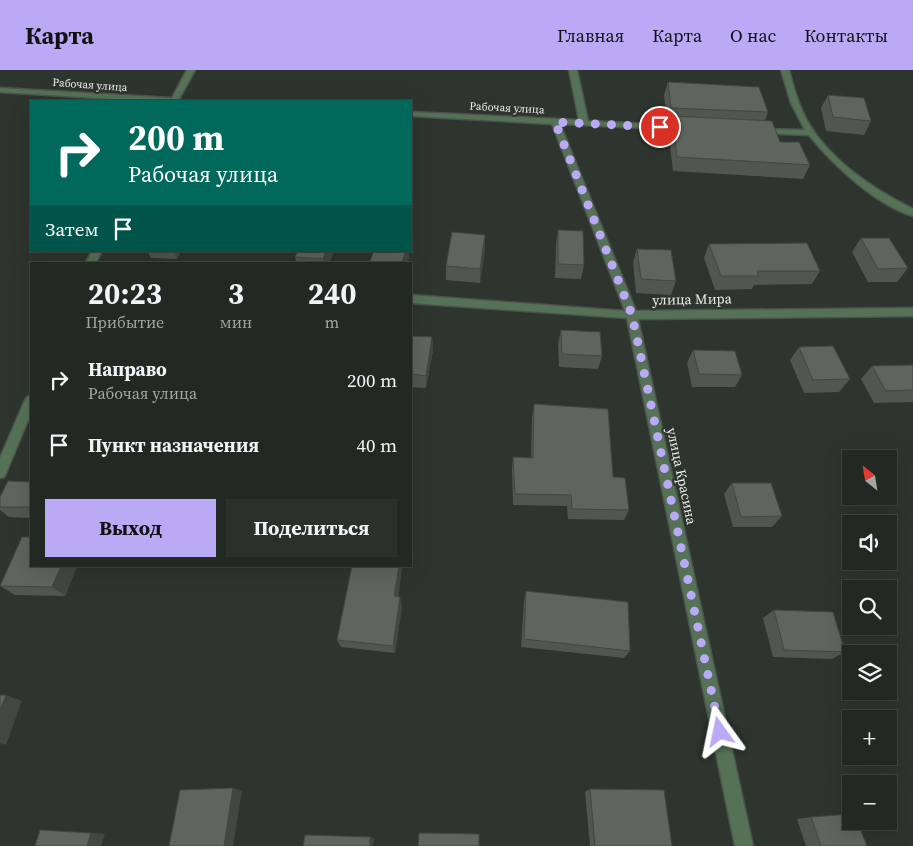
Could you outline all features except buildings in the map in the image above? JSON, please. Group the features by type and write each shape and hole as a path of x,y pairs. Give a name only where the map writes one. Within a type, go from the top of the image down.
{"street":[{"path":"176,100 192,70"},
{"path":"573,70 584,124"},
{"path":"785,70 793,101 811,133 835,158 864,182 913,213"},
{"name":"Рабочая улица","path":"0,90 159,100"},
{"name":"Рабочая улица","path":"412,114 693,128"},
{"name":"улица Красина","path":"555,122 632,315 744,846"},
{"path":"752,130 811,133"},
{"name":"улица Мира","path":"412,299 632,315 913,312"},
{"path":"0,473 30,402"}],"route":[{"path":"660,127 555,122 632,315 720,732"}]}
